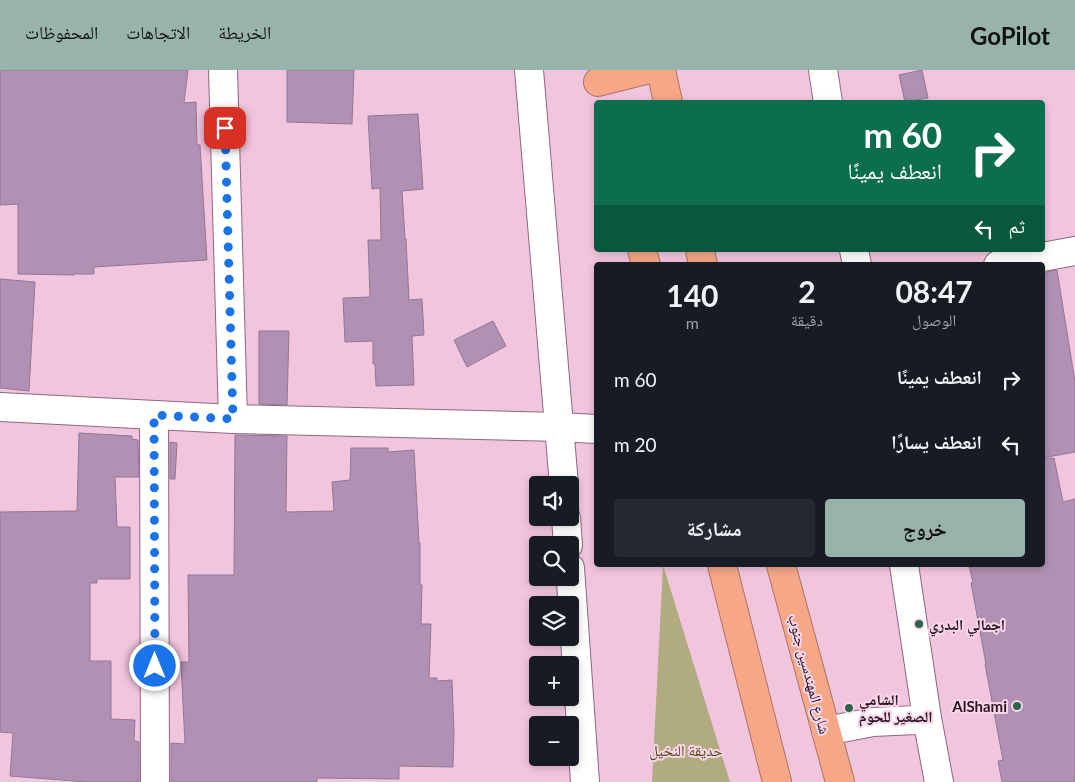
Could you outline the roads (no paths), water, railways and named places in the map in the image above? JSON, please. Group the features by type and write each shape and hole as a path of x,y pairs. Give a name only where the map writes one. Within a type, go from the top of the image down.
{"highway":[{"path":"599,85 646,70"},
{"path":"661,70 668,100"},
{"path":"723,567 777,782"},
{"name":"شارع المهندسين جنوب","path":"782,567 840,782"}],"street":[{"path":"223,70 233,419"},
{"path":"529,70 563,476"},
{"path":"822,70 828,100"},
{"path":"1014,262 1075,251"},
{"path":"0,407 233,419 594,429"},
{"path":"154,415 155,782"},
{"path":"904,567 927,718 939,782"},
{"path":"571,586 585,782"},
{"path":"826,731 873,722 927,718"}],"place":[{"name":"اجمالي البدري","path":"919,624"},
{"name":"AlShami","path":"1017,706"},
{"name":"الشامي الصغير للحوم","path":"849,708"}],"park label":[{"name":"حديقة النخيل","path":"686,750"}]}
